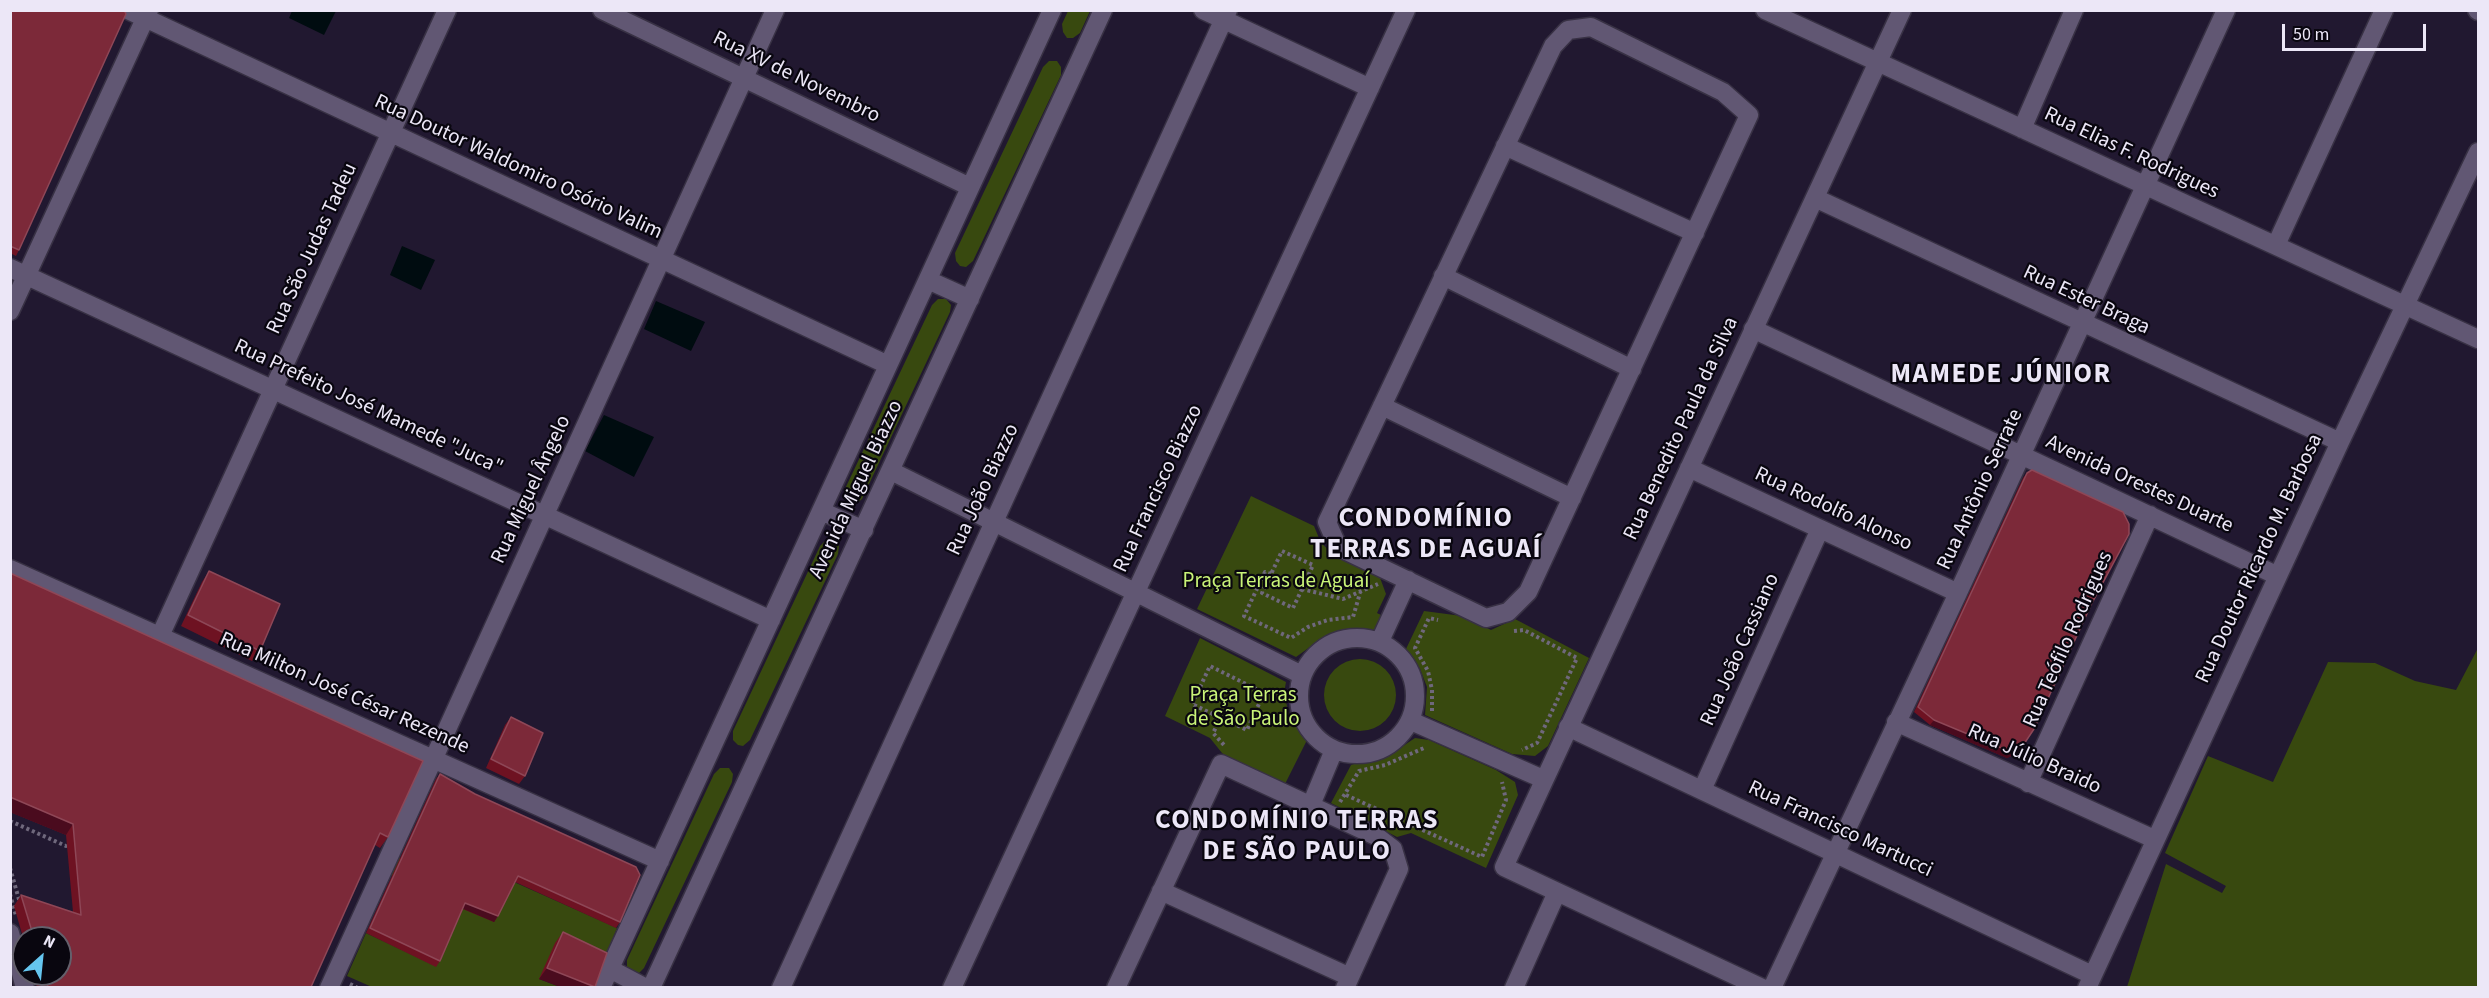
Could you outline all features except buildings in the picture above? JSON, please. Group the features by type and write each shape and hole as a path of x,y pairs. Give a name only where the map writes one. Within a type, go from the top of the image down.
{"street":[{"name":"Rua Doutor Waldomiro Osório Valim","path":"128,10 147,14 391,133 888,365"},
{"name":"Rua São Judas Tadeu","path":"160,636 447,10"},
{"name":"Rua XV de Novembro","path":"602,10 970,187"},
{"name":"Rua Miguel Ângelo","path":"334,986 434,759 775,10"},
{"name":"Avenida Miguel Biazzo","path":"601,987 1052,10"},
{"name":"Avenida Miguel Biazzo","path":"651,987 1103,10"},
{"path":"1203,10 1226,15 1370,88"},
{"name":"Rua Francisco Biazzo","path":"952,987 1406,10"},
{"name":"Rua Elias F. Rodrigues","path":"1765,10 2478,339"},
{"name":"Rua Benedito Paula da Silva","path":"1557,892 1504,867 1902,10"},
{"path":"2022,129 2074,10"},
{"name":"Rua Antônio Serrate","path":"1772,987 2022,455 2226,10"},
{"path":"2276,245 2384,10"},
{"path":"10,311 19,272 147,14"},
{"name":"Rua João Biazzo","path":"781,987 1226,15"},
{"path":"1591,27 1723,92 1749,115 1528,592 1508,612 1486,618 1338,546 1327,522 1505,147 1553,46 1568,30 1591,27"},
{"path":"1505,147 1695,233"},
{"name":"Rua Doutor Ricardo M. Barbosa","path":"2090,981 2340,442 2474,173 2478,152"},
{"name":"Rua Ester Braga","path":"1815,198 2340,442"},
{"name":"Rua Prefeito José Mamede \"Juca\"","path":"19,272 771,620"},
{"path":"1443,276 1632,369"},
{"path":"928,280 970,299"},
{"name":"Avenida Orestes Duarte","path":"1753,329 2278,576"},
{"path":"1382,406 1572,498"},
{"name":"Rua Rodolfo Alonso","path":"1689,468 1958,592"},
{"path":"891,471 1302,675"},
{"path":"821,511 864,530"},
{"name":"Rua Teófilo Rodrigues","path":"2028,783 2150,515"},
{"name":"Rua João Cassiano","path":"1702,790 1820,529"},
{"name":"Rua Milton José César Rezende","path":"10,569 660,861"},
{"path":"1380,641 1408,580"},
{"path":"1357,637 1380,641 1399,655 1412,675 1416,698 1411,721 1398,739 1378,751 1356,755 1334,750 1315,737 1303,719 1298,697 1302,675 1314,655 1334,641 1357,637"},
{"path":"1411,721 1543,779"},
{"name":"Rua Júlio Braido","path":"1896,722 2154,839"},
{"name":"Rua Francisco Martucci","path":"1568,727 1834,851 2090,981"},
{"path":"1311,805 1334,750"},
{"path":"1116,987 1161,891 1221,764 1376,836 1393,849 1399,869 1347,982 1161,891"},
{"path":"1514,987 1557,892 1762,987"},
{"path":"10,933 25,987"},
{"path":"610,969 646,987"}],"path":[{"path":"1282,550 1313,565 1302,589 1293,608 1262,593 1282,550"},
{"path":"1271,574 1265,572 1244,616 1291,638 1308,627 1328,620 1353,617 1360,593"},
{"path":"1302,589 1343,598 1383,582"},
{"path":"1432,592 1438,620"},
{"path":"1443,716 1432,711 1432,690 1428,671 1415,648 1428,618 1446,619"},
{"path":"1507,631 1524,630 1577,658 1537,743 1522,750 1514,747"},
{"path":"1210,666 1264,693 1247,730 1221,718 1192,704 1210,666"},
{"path":"1221,718 1213,733 1227,748"},
{"path":"1330,815 1346,795 1359,771 1385,765 1424,747 1434,752"},
{"path":"1346,795 1482,857 1506,800 1504,783 1494,779"},
{"path":"10,821 66,846 74,837"},
{"path":"10,868 21,908"}],"green space":[{"path":"1068,11 1090,11 1080,33 1073,38 1067,38 1063,32 1062,24"},
{"path":"1049,61 1057,61 1061,67 1061,75 973,261 966,267 960,266 956,261 955,253 1043,67"},
{"path":"938,299 946,299 951,305 950,312 862,499 855,505 849,504 845,499 844,491 932,305"},
{"name":"Praça Terras de Aguaí","path":"1251,496 1314,526 1321,543 1330,551 1379,575 1386,594 1377,613 1383,616 1374,633 1360,628 1328,634 1296,657 1197,609"},
{"path":"834,539 839,546 838,554 750,740 743,746 738,745 733,740 733,731 820,546 826,540"},
{"path":"1424,611 1462,616 1491,630 1515,619 1589,658 1548,746 1535,756 1512,754 1425,715 1427,687 1420,669 1406,649"},
{"name":"Praça Terras de São Paulo","path":"1200,638 1286,682 1284,693 1289,715 1307,740 1285,784 1234,762 1222,753 1210,738 1165,716"},
{"path":"2478,648 2478,987 2127,987 2166,864 2222,893 2226,886 2165,853 2208,756 2273,782 2328,662 2375,663 2415,681 2456,690"},
{"path":"1360,659 1380,665 1390,675 1396,695 1390,715 1380,725 1360,731 1340,725 1330,715 1324,695 1330,675 1340,665"},
{"path":"1415,738 1429,740 1496,770 1515,782 1518,795 1486,868 1411,833 1397,837 1331,803 1351,765 1397,750"},
{"path":"720,768 729,768 733,774 732,782 644,968 638,974 632,973 627,968 627,960 714,774"},
{"path":"398,857 469,892 494,922 514,882 617,928 602,965 539,979 560,987 372,987 347,976 366,933 436,966 461,908 390,875"}],"shaded area":[{"path":"292,10 336,11 324,35 289,18"},
{"path":"402,246 435,260 421,290 390,275"},
{"path":"656,301 705,322 691,351 644,329"},
{"path":"604,415 654,437 634,477 585,451"}],"district":[{"name":"MAMEDE JÚNIOR","path":"2001,376"},
{"name":"CONDOMÍNIO TERRAS DE AGUAÍ","path":"1426,536"},
{"name":"CONDOMÍNIO TERRAS DE SÃO PAULO","path":"1297,838"}]}
